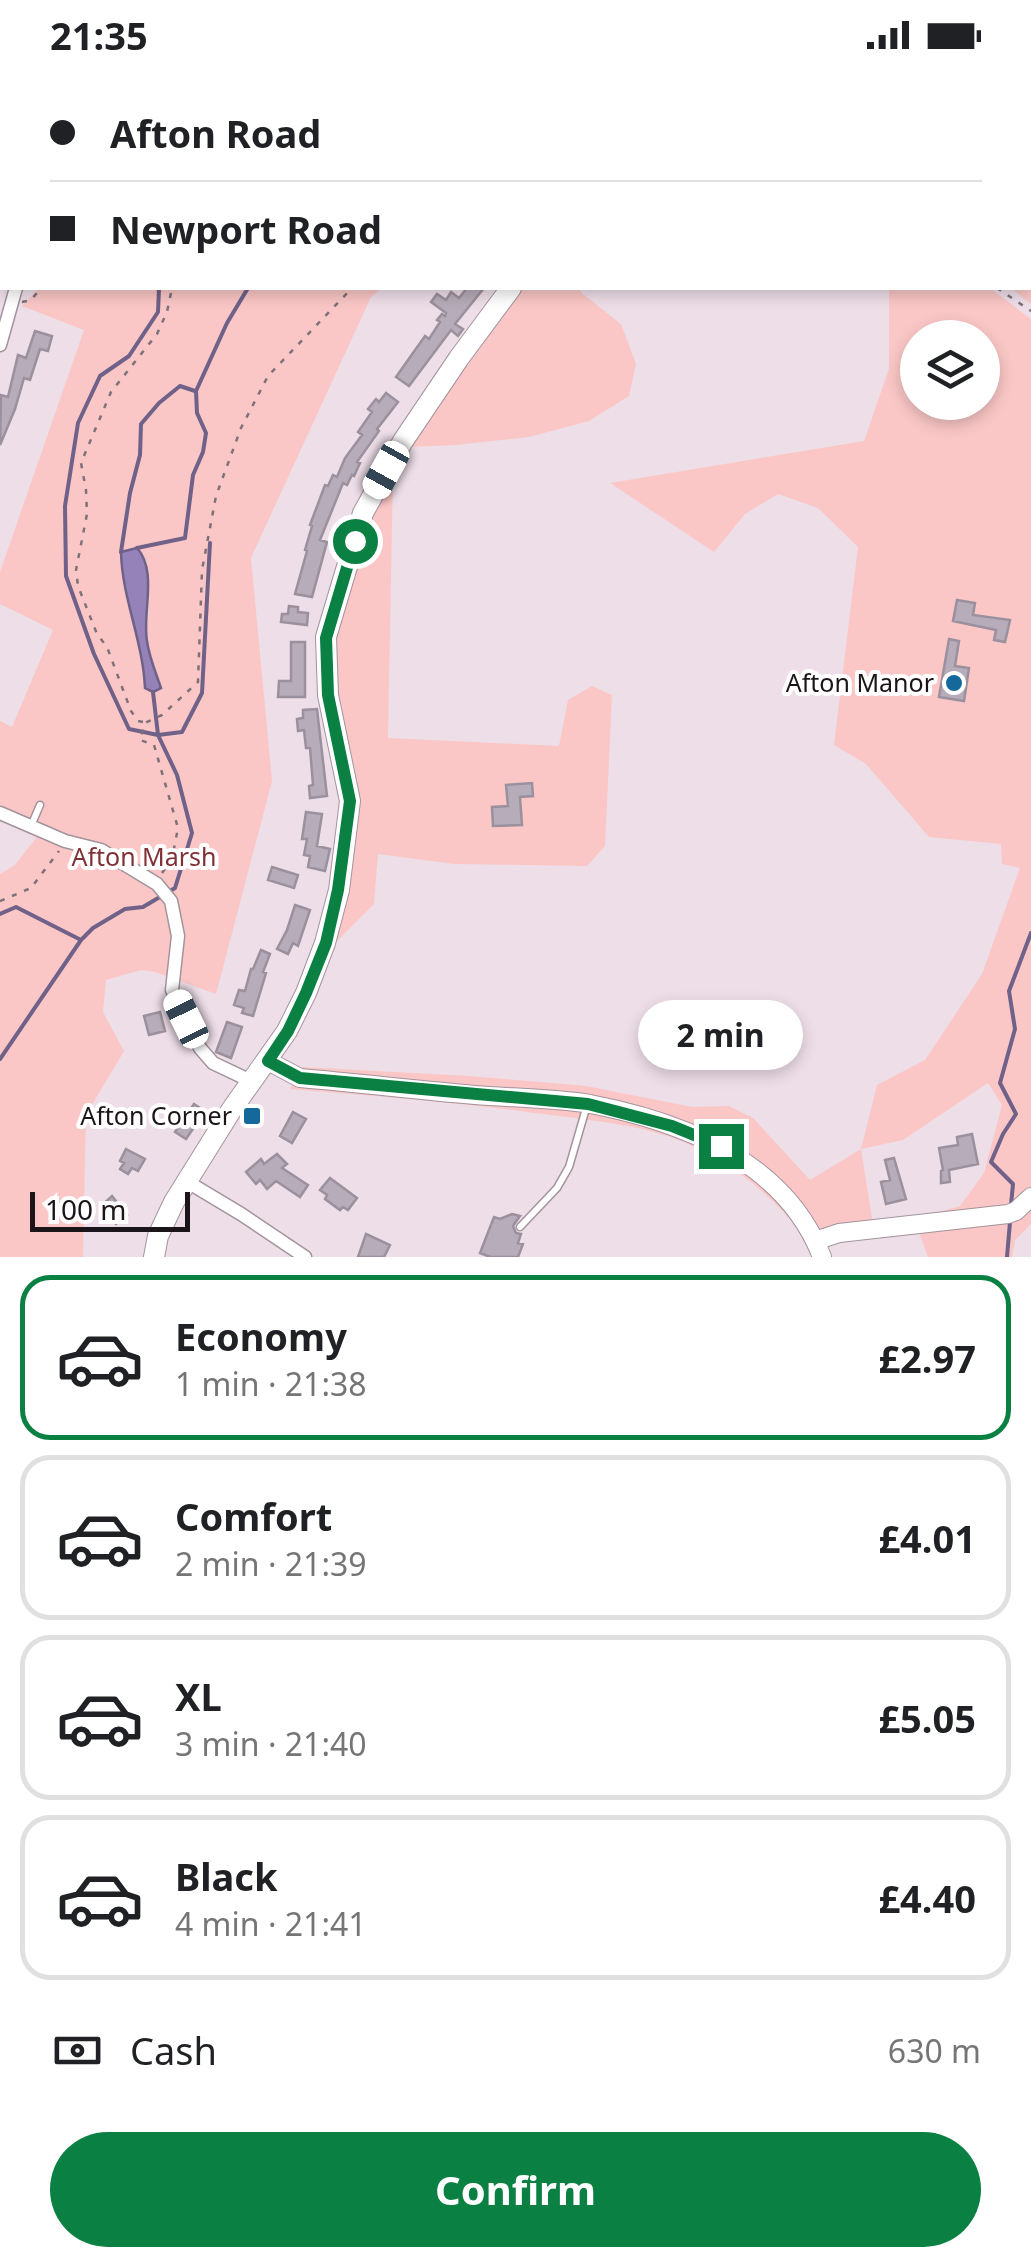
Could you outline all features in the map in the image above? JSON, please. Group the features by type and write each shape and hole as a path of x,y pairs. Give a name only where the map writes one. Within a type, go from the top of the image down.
{"main road":[{"path":"154,1257 158,1236 186,1181 288,1031 326,943 350,801 328,695 326,638 363,513 402,440 510,290"},
{"path":"268,1061 300,1078 588,1104 672,1126 721,1146 756,1171 784,1195 804,1220 819,1249 839,1233 1008,1214 1031,1198"}],"street":[{"path":"0,345 15,290"},
{"path":"0,813 64,841 101,850 156,883 171,901 178,936 172,990 200,1048 214,1063 252,1082"},
{"path":"186,1181 300,1255"}],"lane":[{"path":"31,827 40,806"},
{"path":"520,1227 557,1188 569,1168 588,1104"}],"path":[{"path":"11,304 31,300 39,290"},
{"path":"146,723 131,711 78,586 76,570 87,514 82,463 110,392 157,334 172,290"},
{"path":"156,883 172,859 178,828 154,745 140,740 146,723 162,715 198,682 202,570 216,496 241,428 268,376 350,290"},
{"path":"1000,290 1031,311"},
{"path":"0,900 32,888 64,841"}],"green space":[{"name":"Afton Marsh","path":"37,290 380,290 371,297 251,558 272,781 216,994 141,970 106,980 103,1012 124,1051 86,1115 83,1257 0,1257 0,874 15,865 43,829 0,810 0,721 12,727 53,630 0,604 0,572 84,330 22,306","holes":["146,558 146,638 160,687 145,687 129,600"]},
{"path":"522,290 580,290 621,324 636,364 629,396 589,421 529,437 408,447 463,365"},
{"path":"889,290 993,290 1031,319 1031,1224 1015,1240 1012,1257 928,1257 914,1219 960,1206 984,1173 1002,1105 988,1083 903,1140 861,1149 877,1085 925,1060 982,974 1020,868 1002,864 1001,844 929,837 866,764 834,745 858,547 818,508 778,494 745,514 714,552 610,483 864,441 889,369"},
{"path":"1014,290 1031,290 1031,304"},
{"path":"393,472 388,738 559,746 568,700 592,686 612,695 605,846 587,866 454,864 378,854 374,904 331,947 343,892 333,636 367,516"},
{"path":"302,1067 586,1086 692,1107 729,1106 753,1118 810,1180 861,1149 873,1225 804,1236 761,1190 727,1164 689,1144 641,1129 485,1107 290,1089"}],"shaded area":[{"path":"137,548 147,568 147,641 161,688 153,692 145,688 122,569 121,552"}],"building":[{"path":"465,290 482,290 455,324 463,329 458,336 451,330 409,386 396,377 446,313 431,302 437,294 446,300 451,292 459,298"},
{"path":"35,331 52,336 48,351 40,349 30,380 24,378 0,445 1,395 8,397 18,355 26,358"},
{"path":"386,393 398,402 357,462 360,463 354,476 347,485 343,483 320,540 327,542 312,597 295,594 310,525 325,485 333,475 337,477 362,435 358,432 372,412 368,409"},
{"path":"957,600 975,603 973,615 1010,620 1005,642 994,640 996,630 953,621"},
{"path":"289,606 308,613 307,625 281,622"},
{"name":"Afton Manor","path":"949,639 959,641 955,666 969,668 964,701 939,697"},
{"path":"291,642 305,642 305,697 278,697 279,681 291,681"},
{"path":"317,709 327,796 310,798 310,748 306,748 304,730 298,731 297,719 303,718 303,710"},
{"path":"532,783 533,796 520,797 522,825 493,826 492,807 508,806 506,785"},
{"path":"306,812 322,814 317,846 330,849 325,871 308,867 310,856 304,855"},
{"path":"272,867 298,875 294,888 268,880"},
{"path":"295,905 310,910 298,946 293,943 288,954 277,949"},
{"path":"261,950 270,954 253,1016 234,1005 239,990 245,991"},
{"path":"160,1012 165,1031 149,1035 144,1016"},
{"path":"227,1022 242,1027 231,1058 216,1052"},
{"path":"194,1104 205,1111 186,1139 175,1132"},
{"path":"293,1112 306,1119 292,1143 280,1136"},
{"path":"972,1134 978,1164 949,1170 950,1182 941,1183 939,1148 958,1145 957,1137"},
{"path":"126,1149 145,1159 138,1171 132,1168 128,1174 120,1169"},
{"path":"277,1154 287,1164 282,1168 308,1185 300,1197 276,1181 267,1189 260,1180 256,1184 246,1172 261,1159 264,1164"},
{"path":"894,1158 906,1199 886,1204 881,1182 890,1180 885,1160"},
{"path":"330,1178 357,1198 348,1210 340,1210 325,1199 327,1195 320,1190"},
{"path":"112,1196 127,1215 116,1224 101,1206"},
{"path":"520,1216 513,1226 521,1234 518,1243 523,1244 518,1257 480,1253 494,1217"},
{"path":"366,1234 390,1245 384,1257 358,1257"}],"waterway":[{"path":"159,290 158,312 129,356 100,376 78,423 65,506 66,576 94,654 129,729 158,735 182,732 202,693 210,543"},
{"path":"137,548 185,538 193,475 206,433 197,413 196,391 247,290"},
{"path":"121,552 140,455 141,424 180,386 195,391"},
{"path":"0,1059 93,928 125,909 143,907 175,888 192,833 177,775 158,735 153,692"},
{"path":"0,914 16,907 81,940"},
{"path":"1011,1205 1013,1184 991,1162 1016,1114 1000,1083 1015,1029 1009,991 1031,933"},
{"path":"1007,1257 1010,1222"}],"place":[{"name":"Afton Manor","path":"954,683"},
{"name":"Afton Corner","path":"252,1116"}],"route":[{"path":"355,541 326,638 328,695 350,801 338,890 326,943 306,993 268,1061 300,1078 588,1104 672,1126 721,1146"}]}
